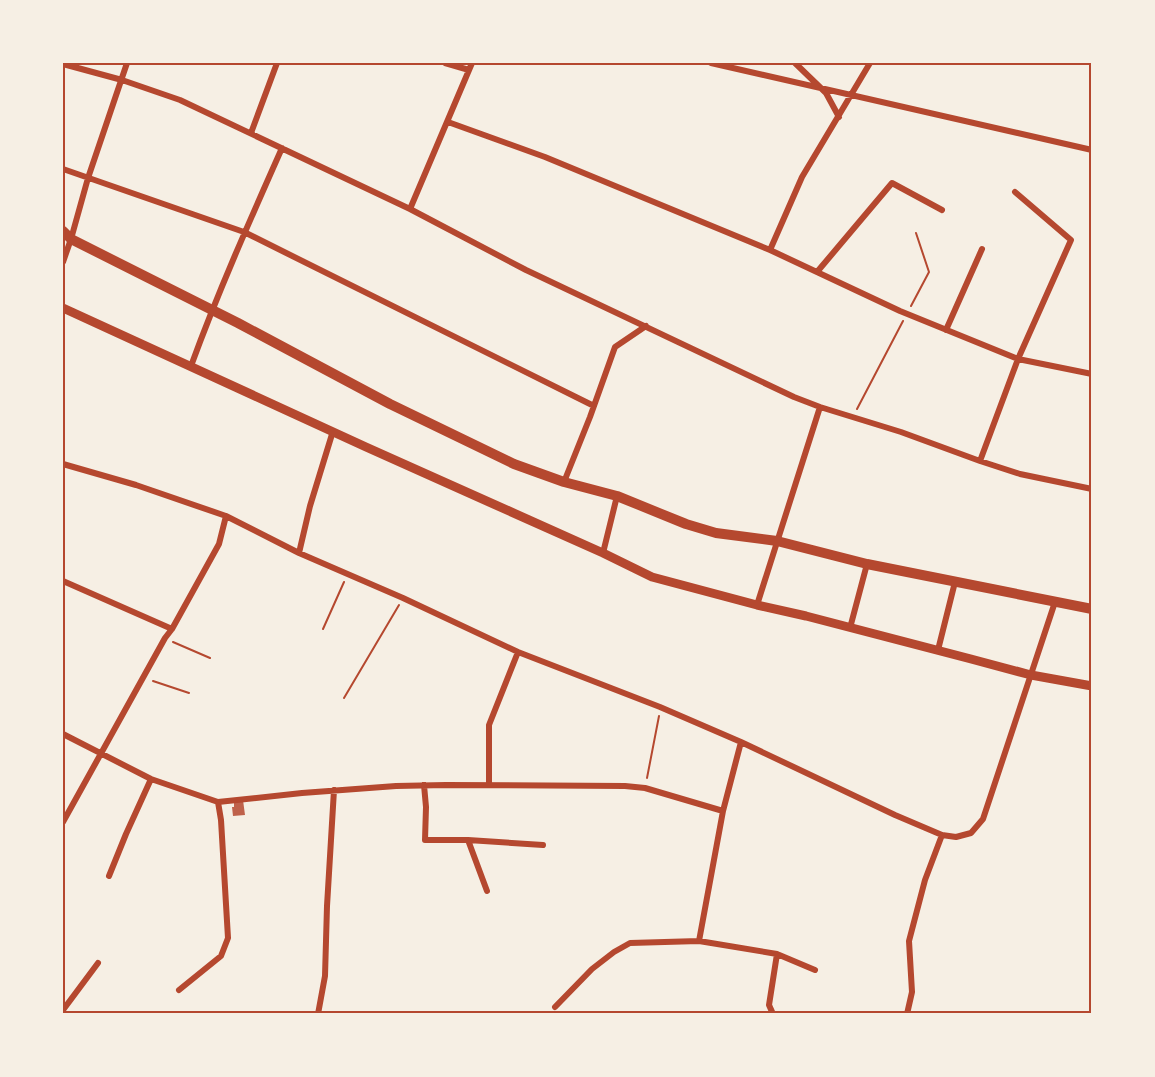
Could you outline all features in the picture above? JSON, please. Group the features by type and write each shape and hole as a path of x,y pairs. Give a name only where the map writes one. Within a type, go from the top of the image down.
{"main road":[{"path":"67,235 400,409 514,464 564,482 617,496 686,525 716,533 777,541 867,564 1092,609"}],"street":[{"path":"63,262 67,235 127,63"},
{"path":"251,133 277,63"},
{"path":"445,63 469,70"},
{"path":"410,209 472,63"},
{"path":"711,63 732,65 820,88 1092,150"},
{"path":"795,63 826,93 838,117"},
{"path":"770,250 802,177 870,63"},
{"path":"63,64 122,80 180,100 410,209 526,270 794,397 1020,474 1092,489"},
{"path":"448,122 545,158 770,250 907,314 1018,359 1092,374"},
{"path":"191,366 211,310 282,148"},
{"path":"63,170 244,232 594,406"},
{"path":"817,272 892,183 942,210"},
{"path":"980,461 1018,359 1071,240 1015,192"},
{"path":"946,330 982,249"},
{"path":"63,308 652,577 1031,675 1092,686"},
{"path":"564,482 615,347 646,326"},
{"path":"757,605 820,407"},
{"path":"299,553 310,506 333,432"},
{"path":"63,464 136,485 226,516 299,553 403,598 518,652 660,707 942,835 956,837 971,833 983,819 1055,602"},
{"path":"603,553 617,496"},
{"path":"63,822 219,544 226,516"},
{"path":"850,628 867,564"},
{"path":"63,581 172,629"},
{"path":"938,650 955,582"},
{"path":"489,785 489,724 518,652"},
{"path":"63,734 151,779 218,802 334,790 424,785 625,786 645,788 723,811"},
{"path":"699,941 723,811 741,742"},
{"path":"109,876 151,779"},
{"path":"424,785 425,840 468,840 543,845"},
{"path":"318,1014 325,976 334,790"},
{"path":"179,990 221,956 228,938 218,802"},
{"path":"908,1014 912,992 909,940 925,880 942,835"},
{"path":"468,840 487,891"},
{"path":"555,1007 592,969 630,943 699,941 777,954 815,970"},
{"path":"773,1014 769,1005 777,954"},
{"path":"63,1010 98,963"}],"path":[{"path":"853,417 929,272 916,233"},
{"path":"323,629 348,574"},
{"path":"344,698 403,598"},
{"path":"165,638 210,658"},
{"path":"144,678 189,693"},
{"path":"645,788 660,707"}],"building":[{"path":"243,800 245,815 233,816 234,801"}]}
